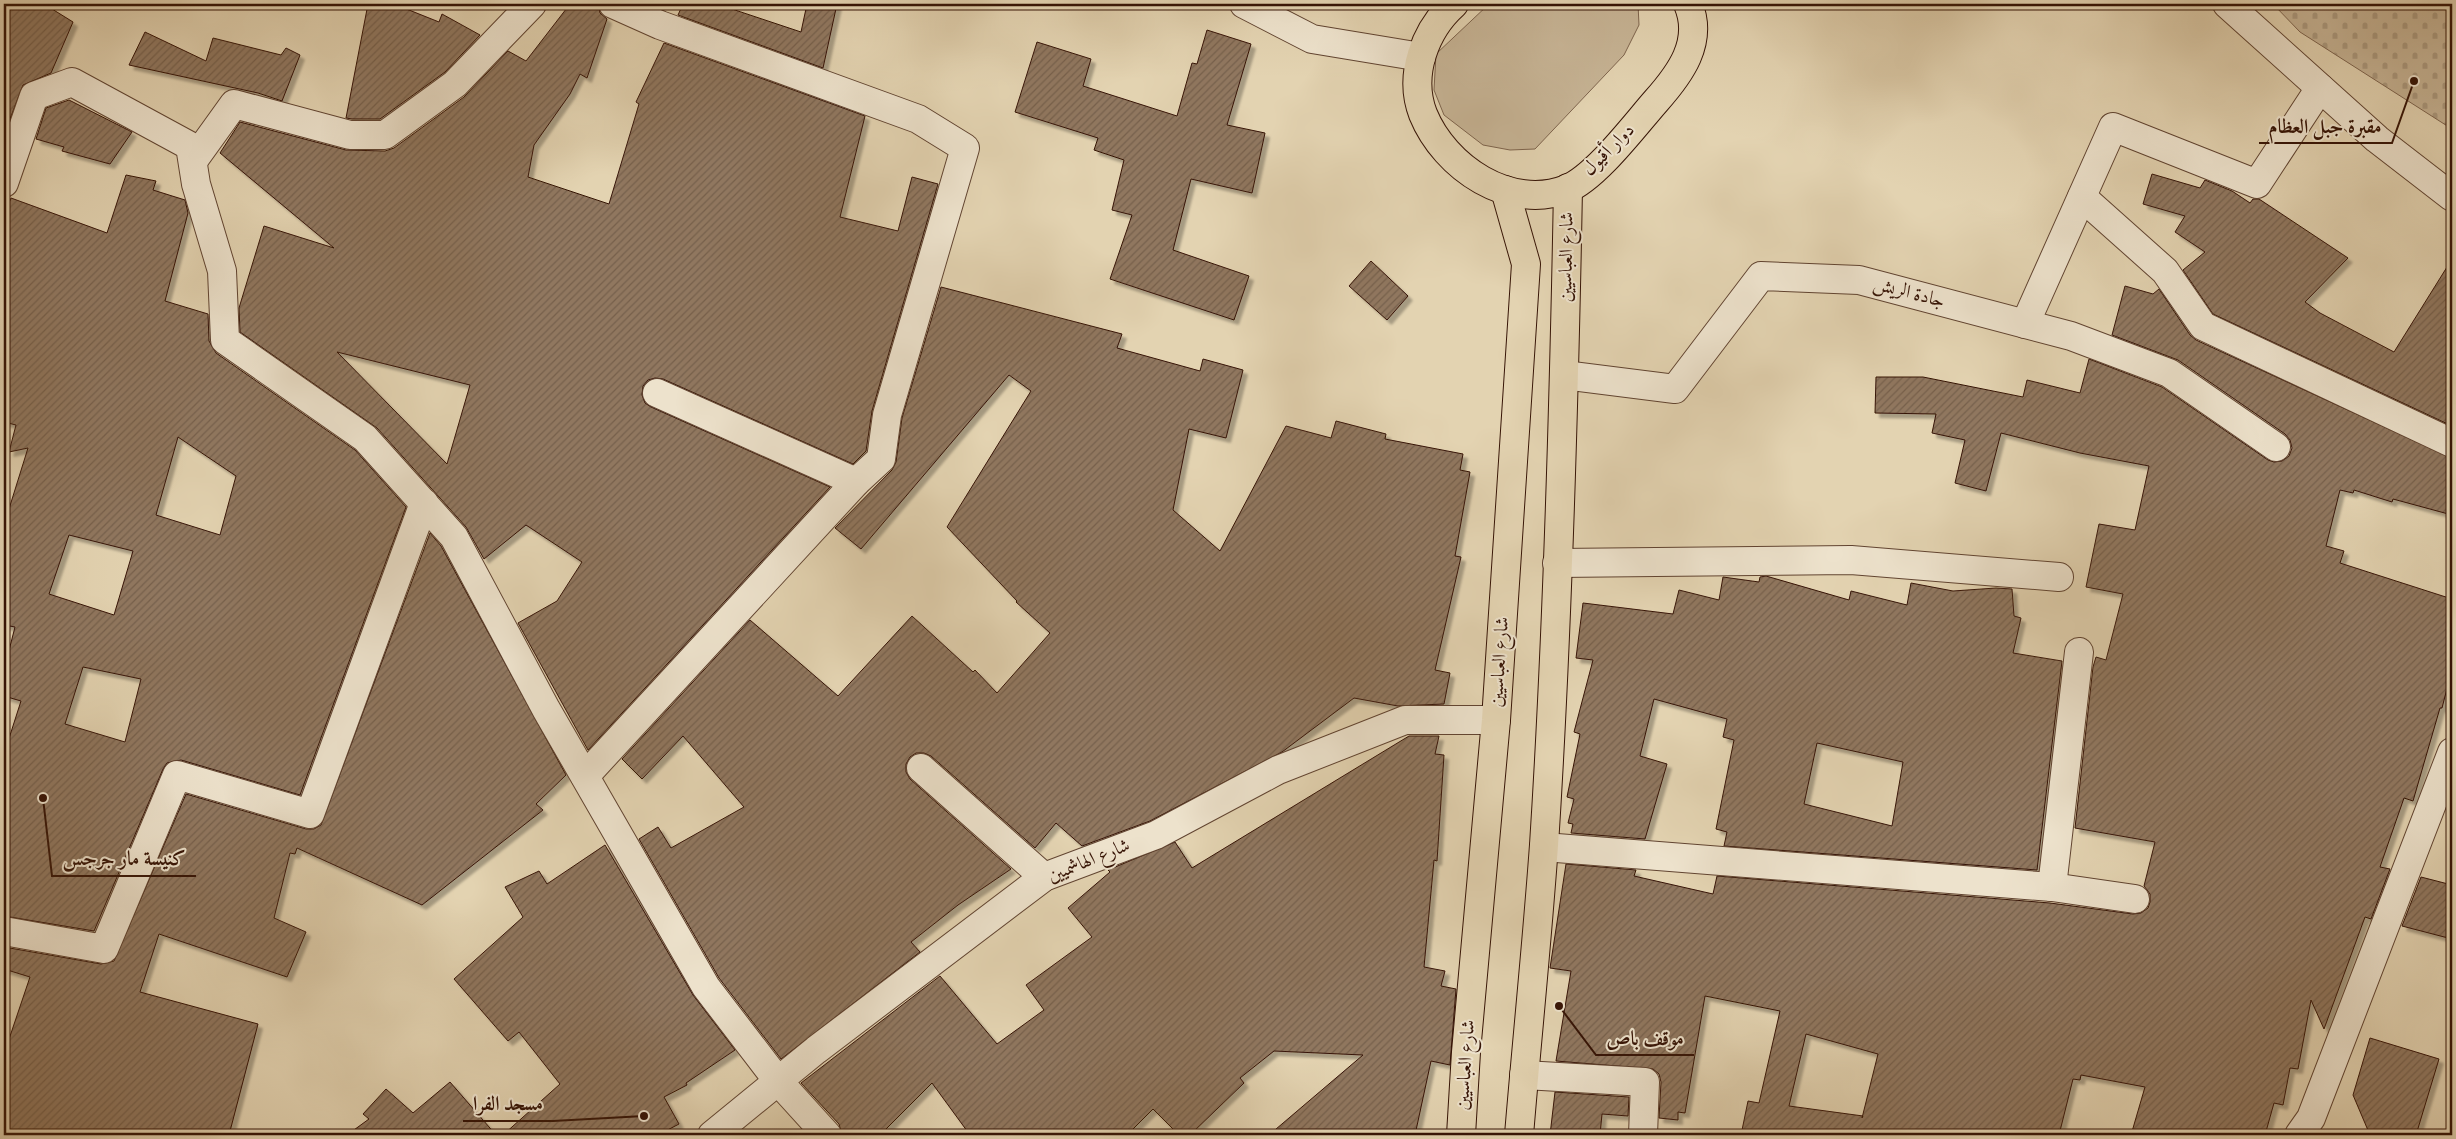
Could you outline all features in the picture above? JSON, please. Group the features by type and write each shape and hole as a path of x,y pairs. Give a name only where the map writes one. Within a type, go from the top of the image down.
{"main road":[{"name":"دوار أقيول","path":"1454,4 1431,32 1420,57 1418,86 1423,113 1442,147 1471,175 1505,190 1538,196 1568,188 1596,168 1672,83 1687,61 1694,35 1688,4"},
{"name":"شارع العباسيين","path":"1520,1135 1544,847 1564,375 1568,188"},
{"name":"شارع العباسيين","path":"1461,1135 1466,1052 1496,720 1526,264 1505,190"}],"street":[{"path":"193,161 234,104 350,135 385,135 455,84 532,4"},
{"path":"585,776 856,482 881,459 887,415 965,148 918,119 660,25 613,4"},
{"path":"1244,4 1312,39 1420,57"},
{"path":"2227,4 2377,139 2452,197"},
{"path":"4,183 34,96 72,82 190,146 196,184 222,271 225,340 365,438 454,537 546,709 706,987 778,1081 827,1135"},
{"path":"2025,324 2113,127 2258,184 2320,88"},
{"path":"2082,197 2165,271 2203,326 2452,443"},
{"name":"جادة الريش","path":"1564,375 1675,389 1761,276 1859,280 2071,336 2169,373 2276,447"},
{"path":"657,392 856,482"},
{"path":"4,931 104,948 177,775 310,814 424,503"},
{"path":"1557,563 1851,560 2059,577"},
{"path":"2052,887 2079,652"},
{"name":"شارع الهاشميين","path":"712,1135 778,1081 1044,877 1156,835 1278,770 1405,720 1496,720"},
{"path":"2299,1135 2311,1118 2452,752"},
{"path":"921,768 1044,877"},
{"path":"1544,847 2052,887 2135,899"},
{"path":"1524,1075 1645,1082 1643,1135"}],"green space":[{"path":"1489,4 1638,4 1639,25 1624,55 1535,149 1510,150 1483,145 1444,115 1434,90 1436,54"},
{"path":"2273,4 2452,4 2452,129 2300,32"}],"building":[{"path":"4,4 44,4 73,22 51,73 23,85 5,132"},
{"path":"368,4 394,4 439,22 442,14 480,35 445,72 380,119 346,118"},
{"path":"570,4 598,4 600,13 607,19 587,78 580,74 570,94 534,145 528,177 609,204 639,104 636,102 664,43 865,116 840,217 898,231 912,177 938,184 872,411 866,451 853,464 663,379 655,378 648,380 643,386 642,395 645,403 651,407 830,487 588,750 518,623 557,601 582,562 526,525 484,559 466,527 377,428 240,332 239,308 264,226 334,248 220,153 240,122 346,150 385,151 394,148 464,97 508,51 526,61","holes":["337,352 470,385 447,464"]},
{"path":"683,4 717,4 801,32 807,4 837,4 823,68 678,15"},
{"path":"1207,30 1251,44 1227,125 1265,133 1252,193 1191,179 1173,250 1249,276 1234,320 1110,279 1132,215 1112,210 1124,160 1094,150 1098,138 1015,112 1037,42 1091,59 1083,86 1177,116 1192,63 1197,64"},
{"path":"145,32 206,61 213,38 281,55 286,48 300,55 282,101 258,93 129,65"},
{"path":"69,100 132,132 110,164 62,151 64,147 36,139 46,108"},
{"path":"2152,174 2200,188 2205,180 2232,191 2250,203 2253,199 2259,199 2348,258 2305,302 2320,313 2394,352 2452,259 2452,426 2213,314 2183,270 2205,252 2175,232 2185,216 2143,204"},
{"path":"126,175 156,181 153,190 185,200 188,213 165,301 208,314 209,341 216,353 355,450 406,507 300,795 181,760 167,763 94,931 4,916 4,754 21,701 4,696 4,670 15,627 4,625 4,525 28,448 9,452 16,425 4,422 4,268 10,243 4,240 4,215 11,198 107,233","holes":["178,437 236,476 220,535 156,515","69,535 133,551 114,615 49,594","83,667 141,679 125,742 65,724"]},
{"path":"1371,261 1408,296 1387,320 1349,286"},
{"path":"2125,286 2153,294 2159,289 2190,335 2196,340 2452,458 2452,515 2393,499 2392,502 2354,490 2353,493 2340,490 2326,546 2344,551 2340,563 2452,599 2452,669 2413,801 2404,798 2380,867 2390,869 2371,919 2365,917 2324,1029 2311,1000 2298,1069 2290,1068 2283,1105 2274,1103 2265,1135 2131,1135 2145,1087 2081,1075 2080,1080 2073,1079 2059,1135 1741,1135 1748,1101 1759,1103 1780,1011 1705,996 1685,1113 1678,1112 1678,1120 1659,1118 1661,1082 1659,1074 1653,1069 1556,1061 1571,971 1550,968 1566,864 1636,870 1634,876 1713,894 1717,876 2050,903 2133,914 2141,913 2148,908 2150,894 2144,886 2155,842 2075,828 2093,667 2096,657 2106,660 2123,594 2086,587 2099,524 2135,530 2149,466 2080,453 2001,433 1986,491 1955,483 1965,440 1932,433 1936,414 1875,413 1876,377 1923,377 2023,397 2027,380 2080,393 2089,359 2162,387 2268,460 2274,462 2282,461 2289,456 2292,448 2290,440 2285,434 2178,360 2112,335","holes":["1806,1034 1878,1054 1863,1116 1789,1106"]},
{"path":"941,287 1122,334 1117,348 1200,371 1203,359 1243,370 1226,438 1189,429 1173,510 1220,551 1286,426 1331,438 1336,421 1386,434 1385,439 1463,454 1460,470 1470,472 1455,556 1461,557 1435,670 1450,673 1444,704 1398,706 1354,698 1282,752 1150,821 1082,846 1056,823 1035,848 931,756 924,753 916,753 910,757 906,764 906,772 910,779 1011,869 958,905 911,942 920,952 781,1059 719,978 639,839 658,827 671,848 744,807 683,736 642,779 622,759 750,620 838,696 912,616 973,672 975,670 997,693 1050,633 1016,602 947,527 1031,391 1009,375 861,549 835,528 892,470 896,462 902,418"},
{"path":"430,533 441,546 566,775 536,804 543,810 422,905 297,848 295,854 290,853 274,918 306,932 287,977 159,934 140,992 258,1024 229,1135 4,1135 4,1054 30,977 4,969 4,947 101,964 114,961 186,794 306,829 314,829 321,825"},
{"path":"1766,576 1849,600 1851,591 1907,605 1911,583 1953,591 1996,588 2012,589 2014,616 2021,618 2013,653 2062,661 2037,870 1724,846 1727,832 1716,829 1734,740 1723,737 1727,719 1654,699 1640,756 1667,764 1645,839 1571,833 1573,824 1568,823 1574,799 1567,797 1580,734 1574,732 1593,660 1576,658 1583,603 1673,614 1679,590 1719,600 1723,577 1759,582 1760,577","holes":["1817,743 1903,762 1892,826 1804,804"]},
{"path":"1409,736 1439,736 1435,754 1444,755 1437,861 1434,860 1424,967 1445,971 1441,986 1456,989 1450,1065 1431,1061 1415,1135 1269,1135 1363,1055 1274,1051 1240,1078 1244,1083 1190,1135 1179,1135 1153,1109 1127,1135 970,1135 932,1083 880,1135 842,1135 839,1124 801,1083 940,976 997,1044 1044,1010 1026,985 1092,937 1068,908 1110,872 1108,870 1175,842 1192,868"},
{"path":"605,845 693,995 735,1050 686,1083 687,1085 664,1097 679,1124 658,1135 503,1135 560,1084 519,1032 508,1041 454,979 523,917 505,887 539,871 547,884"},
{"path":"2421,877 2452,885 2452,939 2402,926"},
{"path":"2370,1038 2439,1059 2416,1135 2370,1135 2353,1095"},
{"path":"450,1082 496,1135 347,1135 369,1119 363,1114 386,1089 413,1113"},
{"path":"1555,1092 1629,1097 1628,1116 1602,1114 1600,1135 1550,1135"}],"place":[{"name":"مقبرة جبل العظام","path":"2414,81"},
{"name":"كنيسة مار جرجس","path":"43,798"},
{"name":"موقف باص","path":"1559,1006"},
{"name":"مسجد الفرا","path":"644,1116"}]}
